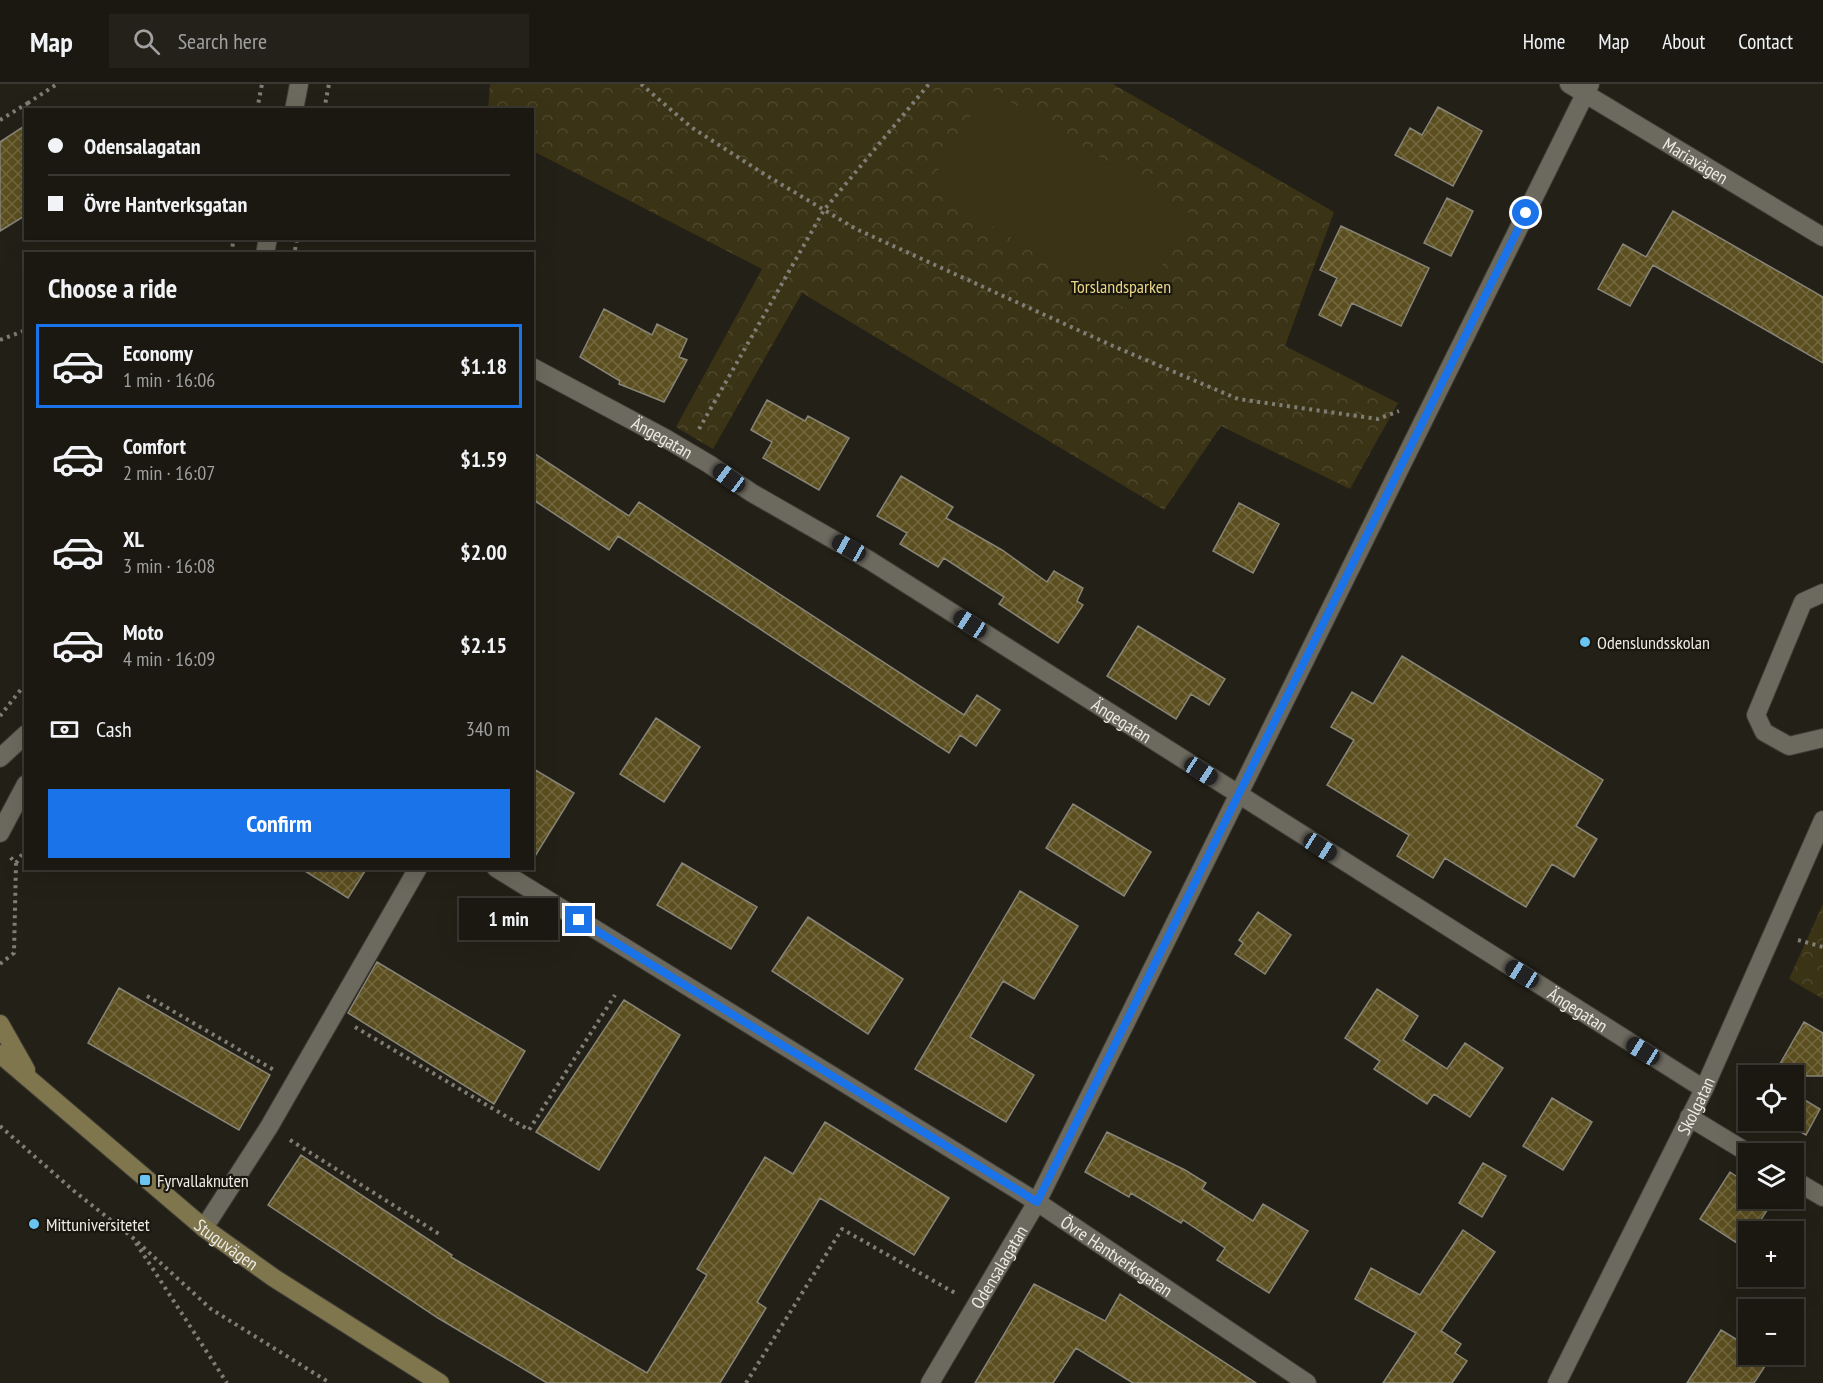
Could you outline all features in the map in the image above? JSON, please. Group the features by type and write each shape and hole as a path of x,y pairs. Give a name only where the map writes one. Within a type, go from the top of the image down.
{"main road":[{"name":"Stuguvägen","path":"0,1024 31,1079"},
{"name":"Stuguvägen","path":"0,1054 204,1228 274,1278 440,1383"}],"street":[{"path":"294,108 299,84"},
{"name":"Mariavägen","path":"1569,84 1588,89 1823,237"},
{"name":"Odensalagatan","path":"930,1383 1037,1202 1588,89"},
{"name":"Ängegatan","path":"534,368 578,389 687,451 752,493 876,564 1704,1089"},
{"path":"1823,593 1803,602 1756,715 1764,732 1790,746 1823,738"},
{"path":"0,758 24,736"},
{"path":"0,833 24,788"},
{"name":"Skolgatan","path":"1557,1383 1704,1089 1823,820"},
{"path":"204,1228 269,1127 417,870"},
{"name":"Övre Hantverksgatan","path":"499,870 1037,1202 1301,1381"},
{"path":"1689,1117 1738,1147"},
{"path":"1804,1186 1823,1197"}],"path":[{"path":"0,120 57,84"},
{"path":"257,108 262,84"},
{"path":"324,108 329,84"},
{"path":"641,84 691,127 856,229 1113,346 1238,399 1378,419 1434,398"},
{"path":"687,451 824,210 929,84"},
{"path":"28,103 31,108"},
{"path":"0,340 24,331"},
{"path":"0,716 24,686"},
{"path":"0,964 14,952 16,863 24,852"},
{"path":"8,855 16,863"},
{"path":"334,1015 529,1130 615,995"},
{"path":"147,996 295,1083"},
{"path":"0,1126 74,1191 132,1237 211,1309 330,1383"},
{"path":"269,1127 439,1234"},
{"path":"746,1383 842,1229 977,1305"},
{"path":"132,1237 226,1383"}],"green space":[{"name":"Torslandsparken","path":"490,84 1113,84 1334,212 1285,346 1398,403 1350,489 1221,426 1164,510 802,293 713,449 676,427 762,269 534,152 534,108 488,108"},
{"path":"988,88 1193,215 1132,313 928,186"},
{"path":"1823,904 1823,999 1789,979"}],"building":[{"path":"1438,107 1482,131 1453,186 1395,155 1410,128 1422,135"},
{"path":"24,126 24,216 0,231 0,142"},
{"path":"1447,198 1473,211 1451,256 1424,243"},
{"path":"1673,211 1823,297 1823,363 1653,265 1630,306 1598,289 1623,244 1646,257"},
{"path":"1341,226 1429,268 1401,326 1352,303 1341,326 1319,315 1337,278 1320,270"},
{"path":"604,309 652,335 657,324 687,339 679,357 687,360 664,402 619,384 620,381 580,357"},
{"path":"767,400 805,421 808,416 849,438 819,490 763,458 772,442 751,430"},
{"path":"534,453 629,516 639,502 964,715 977,695 1000,710 976,746 960,735 949,753 618,536 609,550 534,500"},
{"path":"901,476 953,507 946,518 1002,550 1047,582 1054,571 1083,588 1077,601 1083,605 1058,643 999,604 1004,597 944,558 938,567 900,544 907,533 877,516"},
{"path":"1239,503 1279,524 1253,573 1213,551"},
{"path":"1138,626 1225,679 1209,705 1191,694 1176,719 1107,676"},
{"path":"1402,656 1603,780 1576,826 1597,839 1574,877 1552,864 1526,907 1445,858 1433,878 1397,856 1409,835 1327,785 1354,740 1331,727 1352,692 1373,704"},
{"path":"656,718 700,747 664,802 620,774"},
{"path":"534,769 574,793 534,858"},
{"path":"1073,804 1151,852 1124,896 1046,848"},
{"path":"682,863 757,907 731,949 657,905"},
{"path":"303,870 366,870 348,898"},
{"path":"1020,891 1078,926 1034,999 1003,981 970,1037 1034,1075 1006,1122 915,1069"},
{"path":"1258,912 1291,935 1265,974 1235,954 1243,943 1239,940"},
{"path":"808,917 903,979 868,1034 772,971"},
{"path":"377,962 525,1051 494,1104 348,1013"},
{"path":"119,988 270,1075 239,1130 88,1043"},
{"path":"1377,989 1418,1016 1403,1040 1447,1069 1465,1043 1503,1068 1470,1117 1434,1094 1427,1104 1374,1069 1380,1061 1345,1038"},
{"path":"624,1000 680,1035 599,1170 536,1132"},
{"path":"1804,1022 1823,1033 1823,1076 1804,1076 1804,1065 1779,1065"},
{"path":"1552,1098 1592,1122 1563,1170 1523,1146"},
{"path":"1804,1100 1820,1109 1806,1135 1799,1131 1804,1131"},
{"path":"825,1122 949,1198 914,1255 820,1198 757,1302 766,1308 720,1383 547,1383 438,1318 268,1205 301,1155 452,1255 451,1257 647,1373 707,1275 697,1269 765,1157 793,1174"},
{"path":"1107,1132 1185,1170 1206,1183 1202,1189 1253,1221 1263,1204 1308,1231 1269,1293 1217,1260 1225,1248 1183,1220 1181,1223 1131,1193 1129,1197 1085,1172"},
{"path":"1483,1163 1506,1176 1482,1217 1459,1203"},
{"path":"1730,1172 1738,1177 1738,1209 1768,1209 1760,1221 1738,1221 1738,1244 1700,1219"},
{"path":"1463,1230 1495,1252 1441,1331 1461,1344 1455,1353 1467,1361 1452,1383 1383,1383 1416,1333 1355,1299 1371,1268 1420,1295"},
{"path":"1034,1284 1105,1321 1120,1294 1256,1383 1133,1383 1076,1348 1053,1383 975,1383"},
{"path":"1721,1330 1738,1340 1738,1365 1766,1365 1754,1383 1687,1383"}],"place":[{"name":"Odenslundsskolan","path":"1585,642"},
{"name":"Fyrvallaknuten","path":"145,1180"},
{"name":"Mittuniversitetet","path":"34,1224"}],"route":[{"path":"579,920 1037,1202 1526,213"}]}
